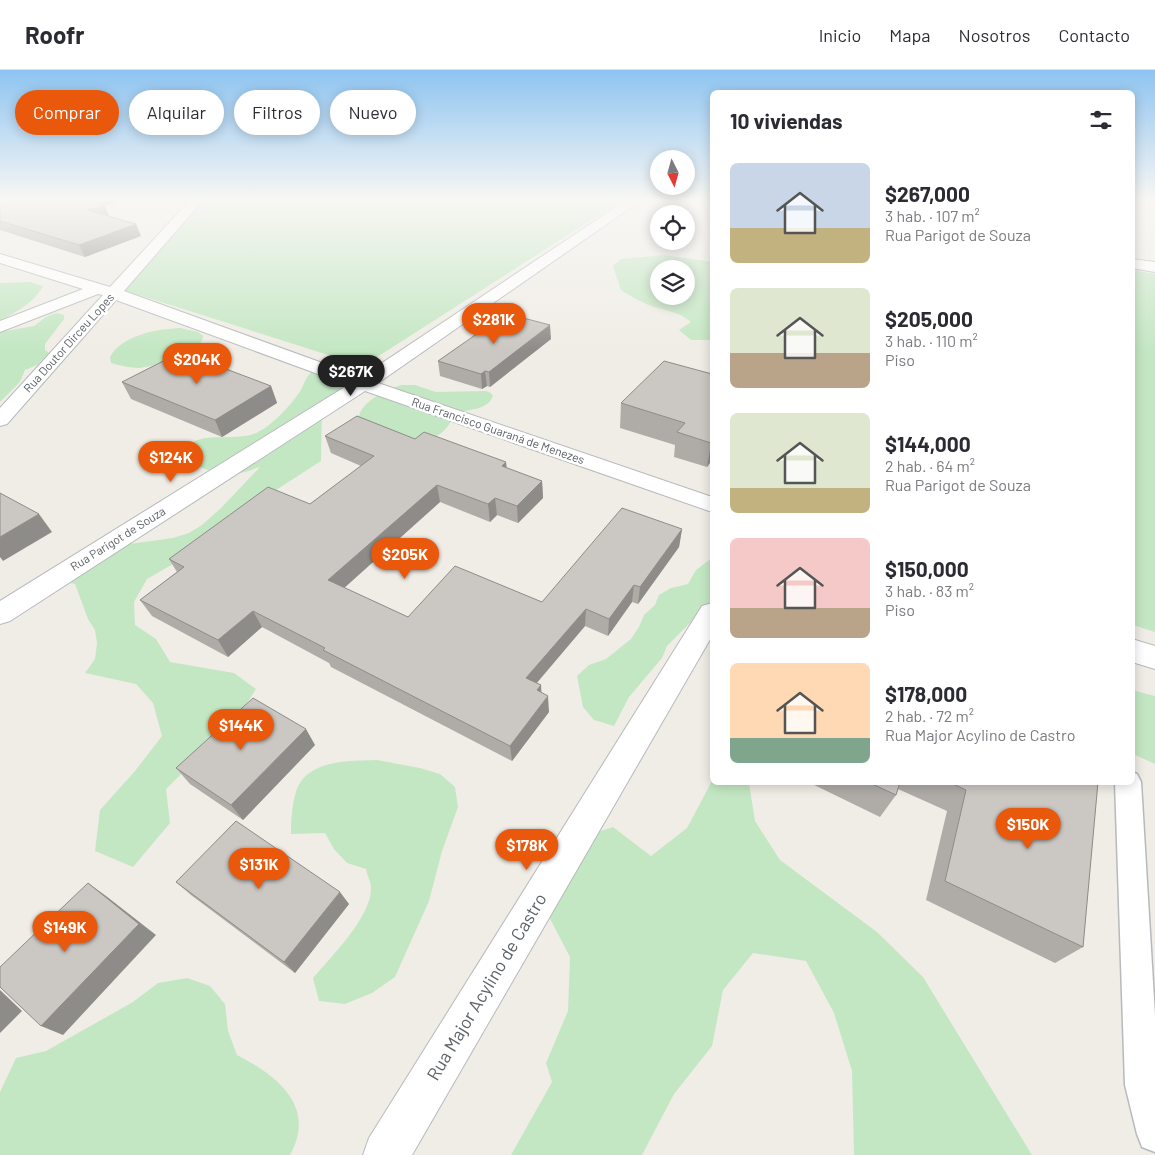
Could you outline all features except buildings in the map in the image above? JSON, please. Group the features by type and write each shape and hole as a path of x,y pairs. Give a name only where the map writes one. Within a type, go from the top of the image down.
{"street":[{"name":"Rua Doutor Dirceu Lopes","path":"0,420 104,291 146,250"},
{"name":"Rua Parigot de Souza","path":"0,614 363,384 562,250"},
{"name":"Rua Francisco Guaraná de Menezes","path":"0,258 104,291 710,505"},
{"path":"1135,264 1155,267"},
{"path":"0,327 104,291"},
{"name":"Rua Major Acylino de Castro","path":"386,1155 710,616"},
{"path":"1135,651 1155,658"}],"lane":[{"path":"1128,785 1142,1085 1155,1134"}],"green space":[{"path":"158,250 545,250 363,366 123,290"},
{"path":"664,255 710,262 710,340 691,340 679,330 691,322 686,318 646,304 621,290 613,266 621,259"},
{"path":"1135,271 1155,274 1155,632 1135,626"},
{"path":"30,282 43,286 34,298 0,321 0,283"},
{"path":"56,313 64,315 64,319 45,344 45,350 49,353 37,365 25,370 20,382 0,402 0,332 34,326 46,317"},
{"path":"180,328 198,332 203,336 201,342 195,348 176,358 154,365 138,368 111,363 110,357 116,349 131,338 151,332"},
{"path":"313,371 348,382 346,388 322,407 321,461 253,505 180,560 147,579 134,602 135,625 156,639 170,662 234,673 256,689 236,720 166,789 170,823 133,867 95,851 100,810 135,771 162,736 153,703 136,684 85,673 95,659 97,643 95,630 88,619 75,584 62,581 122,545 173,538 189,533 202,525 260,467 247,472 229,474 204,469 184,455 188,446 204,438 247,436 262,430 287,408"},
{"path":"401,385 415,385 436,392 486,391 493,396 482,407 456,414 442,433 426,440 419,441 361,424 359,416 365,405 377,396"},
{"path":"710,560 710,603 667,646 662,658 629,697 614,726 594,720 583,707 577,676 589,665 606,659 631,639 644,615 655,605 659,595 671,588 688,584 696,570"},
{"path":"1135,691 1155,696 1155,764 1135,755"},
{"path":"377,760 420,768 440,774 455,787 458,807 442,851 429,901 395,977 372,993 345,1004 319,1001 313,978 340,948 358,923 370,899 371,886 366,869 347,863 334,849 325,833 291,834 296,792 301,781 309,773 319,768 342,762"},
{"path":"710,785 749,785 755,821 780,860 877,932 923,977 1032,1155 854,1155 852,1071 834,1013 806,961 753,953 723,990 712,1046 674,1094 642,1155 511,1155 552,1082 546,1063 568,1011 570,957 547,913 585,836 613,827 651,856 687,828"},
{"path":"187,978 210,986 225,1004 228,1031 237,1055 266,1073 289,1094 296,1107 299,1122 297,1137 290,1155 0,1155 0,1092 16,1058 46,1051 133,1002 158,983"}]}
